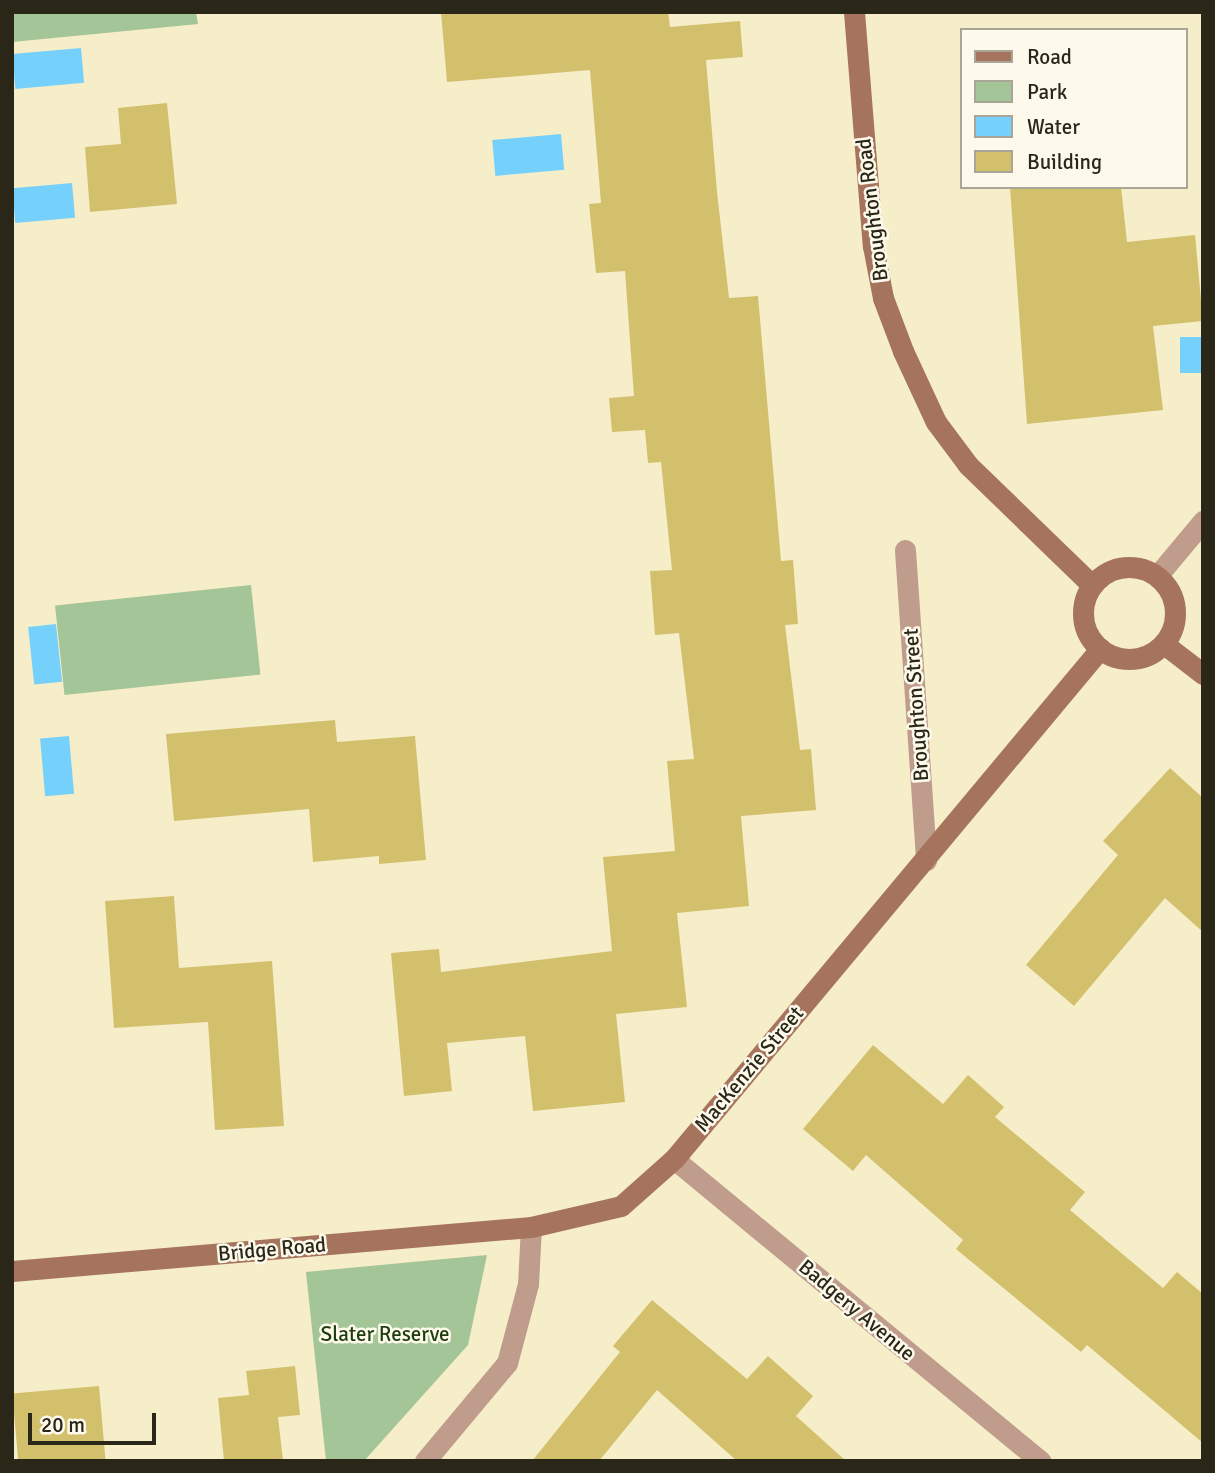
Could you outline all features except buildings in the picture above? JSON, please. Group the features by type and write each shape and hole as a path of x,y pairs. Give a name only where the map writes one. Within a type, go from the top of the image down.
{"street":[{"name":"Broughton Road","path":"854,12 873,246 883,298 903,351 936,422 968,465 1092,585"},
{"path":"1157,576 1203,521"},
{"name":"Broughton Street","path":"905,550 926,860"},
{"path":"1116,568 1157,576 1175,609 1164,644 1140,659 1100,649 1083,612 1092,585 1116,568"},
{"path":"1164,644 1203,674"},
{"name":"MacKenzie Street","path":"531,1227 621,1206 674,1159 1100,649"},
{"name":"Badgery Avenue","path":"674,1159 1040,1461"},
{"path":"425,1461 508,1363 528,1284 531,1227"},
{"name":"Bridge Road","path":"12,1271 531,1227"}],"green space":[{"path":"12,12 196,12 198,24 12,42"},
{"path":"251,585 260,675 64,695 55,606"},
{"name":"Slater Reserve","path":"487,1255 468,1345 364,1461 326,1461 306,1272"}],"water":[{"path":"81,48 84,83 15,89 12,54"},
{"path":"561,134 564,170 495,176 492,140"},
{"path":"72,183 75,218 15,223 12,188"},
{"path":"1180,337 1203,337 1203,373 1180,373"},
{"path":"56,624 62,682 34,685 28,627"},
{"path":"69,736 74,794 45,796 40,739"}]}
